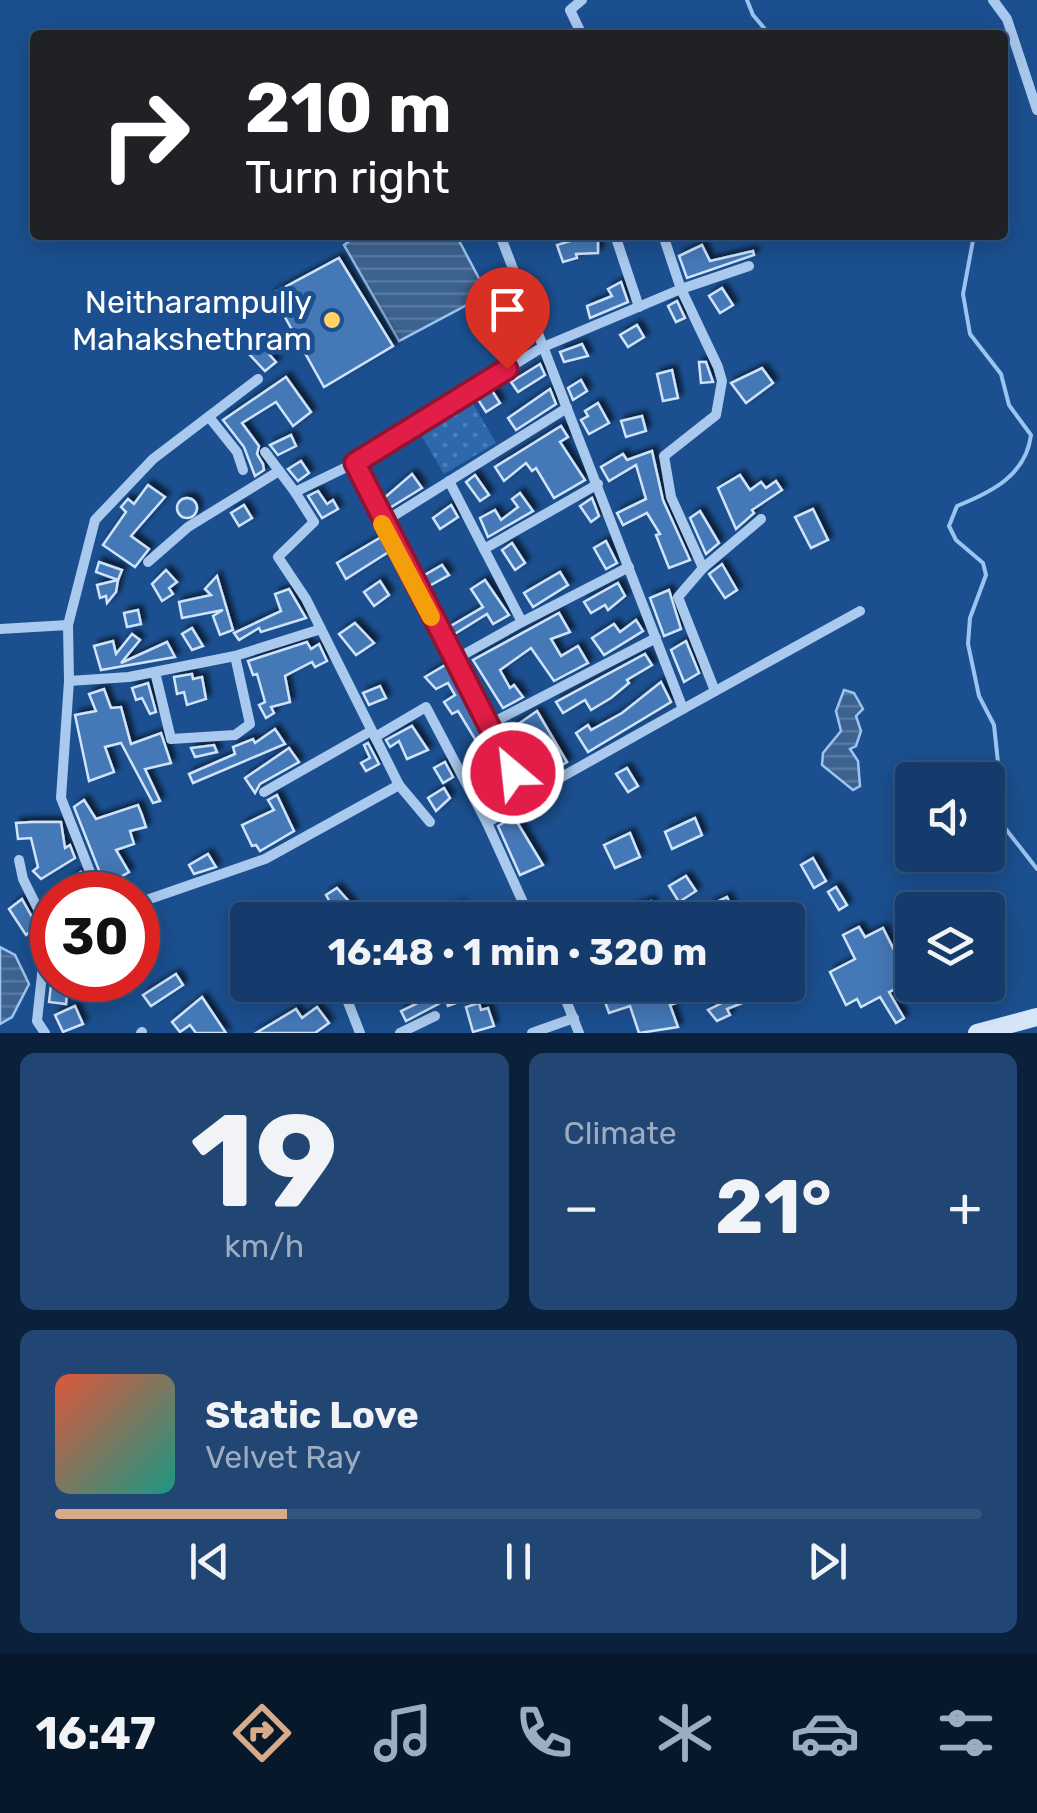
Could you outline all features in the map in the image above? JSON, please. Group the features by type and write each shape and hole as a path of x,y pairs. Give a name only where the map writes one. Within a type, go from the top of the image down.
{"main road":[{"path":"977,1033 1037,1017"}],"street":[{"path":"580,30 570,10 582,0"},
{"path":"993,0 1007,20 1037,110"},
{"path":"502,240 540,348 598,484 683,709"},
{"path":"617,240 639,307"},
{"path":"666,240 681,289 722,381 716,415 664,456 671,497 703,568"},
{"path":"295,492 355,463 540,348 681,289 749,266"},
{"path":"90,872 61,798 70,682 68,625 95,520 152,459 258,379"},
{"path":"382,523 567,408"},
{"path":"209,417 237,452 242,470"},
{"path":"265,452 314,522 278,556 399,785 430,822"},
{"path":"355,463 382,523 526,797"},
{"path":"148,562 188,527 279,470"},
{"path":"450,481 522,622"},
{"path":"484,549 598,484"},
{"path":"715,691 678,597 703,568 761,519"},
{"path":"454,660 629,567"},
{"path":"487,823 526,797 860,611"},
{"path":"0,629 68,625"},
{"path":"70,682 155,672 235,656 320,630"},
{"path":"488,725 656,638"},
{"path":"155,672 171,740 235,735 250,724 235,656"},
{"path":"264,792 426,707 523,902"},
{"path":"160,896 265,859 399,785"},
{"path":"18,860 30,893"},
{"path":"39,1002 37,1021 45,1033"},
{"path":"348,1002 360,1033"},
{"path":"567,1002 579,1033"},
{"path":"400,1033 435,1016"},
{"path":"532,1033 574,1018"}],"shaded area":[{"path":"351,240 459,240 482,284 476,300 399,341 344,245"},
{"path":"472,402 496,443 444,474 420,433"},
{"path":"844,690 854,693 863,709 856,716 861,731 856,746 850,749 858,761 860,786 853,790 822,765 823,753 841,731 836,711"},
{"path":"0,947 15,955 29,984 12,1017 0,1024"}],"building":[{"path":"598,240 598,253 576,254 577,258 563,262 557,245"},
{"path":"702,245 710,261 753,251 754,255 687,278 679,256"},
{"name":"Neitharampully Mahakshethram","path":"339,258 393,346 324,387 272,294"},
{"path":"621,282 628,302 590,318 587,306 612,296 608,289"},
{"path":"722,288 733,305 720,313 709,296"},
{"path":"516,301 532,343 521,350 510,331 516,328 508,304"},
{"path":"677,301 685,318 676,322 668,306"},
{"path":"637,325 644,337 628,347 620,335"},
{"path":"582,344 588,356 564,362 560,352"},
{"path":"261,345 276,362 265,371 250,355"},
{"path":"699,362 706,362 713,382 701,383"},
{"path":"540,364 545,375 518,392 511,382"},
{"path":"762,368 773,383 746,403 731,383"},
{"path":"672,370 678,398 663,401 657,374"},
{"path":"286,377 311,412 293,426 276,402 242,423 259,446 257,454 264,470 255,476 244,447 223,420"},
{"path":"581,380 587,391 573,400 568,388"},
{"path":"491,389 500,403 486,412 477,398"},
{"path":"550,389 556,404 516,430 508,418"},
{"path":"598,403 609,423 589,434 581,420 588,416 585,411"},
{"path":"642,416 646,431 626,437 621,421"},
{"path":"561,426 568,437 560,442 585,480 554,498 536,468 532,471 526,463 504,481 495,467"},
{"path":"291,435 296,446 278,455 270,445"},
{"path":"652,451 663,500 690,560 669,568 656,535 660,534 647,513 623,525 617,513 646,499 636,465 609,481 601,467 623,454 627,460"},
{"path":"301,461 309,473 298,481 288,469"},
{"path":"412,474 422,488 388,509 383,499"},
{"path":"475,475 489,495 480,501 466,482"},
{"path":"740,475 750,490 761,482 766,488 776,481 782,490 752,510 754,513 736,529 718,488"},
{"path":"148,485 165,497 131,536 149,549 135,567 103,545 126,512 121,507 128,499 134,504"},
{"path":"318,491 327,504 333,500 338,509 322,518 308,496"},
{"path":"520,493 533,511 488,537 480,518 495,510 501,520 518,507 512,499"},
{"path":"183,498 191,498 197,508 191,518 183,518 177,512 177,504"},
{"path":"592,498 599,516 591,522 580,506"},
{"path":"244,505 252,518 239,526 231,513"},
{"path":"451,505 458,517 440,529 433,518"},
{"path":"813,509 828,540 811,548 795,517"},
{"path":"700,511 719,543 706,554 690,518"},
{"path":"383,536 390,551 346,579 337,563"},
{"path":"606,541 617,563 606,569 594,548"},
{"path":"512,543 525,563 515,570 502,550"},
{"path":"99,562 122,570 118,580 96,572"},
{"path":"722,564 737,590 725,598 709,574"},
{"path":"442,565 449,575 429,586 423,576"},
{"path":"166,570 177,582 169,588 173,594 162,601 152,584"},
{"path":"560,572 568,585 533,607 524,593"},
{"path":"217,576 233,630 220,635 213,616 223,610 182,618 179,602 211,595 205,589"},
{"path":"118,580 116,592 107,603 106,596 100,598 97,585"},
{"path":"485,580 509,615 493,624 487,614 453,635 449,627 483,607 471,589"},
{"path":"380,581 389,595 374,606 364,592"},
{"path":"618,583 625,596 608,610 605,605 591,613 584,602"},
{"path":"289,589 306,618 261,632 259,628 239,640 234,633 281,611 275,594"},
{"path":"669,590 681,629 664,636 650,598"},
{"path":"138,610 141,624 127,627 124,613"},
{"path":"559,613 570,632 551,639 561,656 578,646 588,663 554,681 531,648 500,670 510,688 514,685 523,697 503,708 473,660"},
{"path":"636,620 643,631 604,655 592,638 614,624 620,632"},
{"path":"355,623 374,643 356,655 339,634"},
{"path":"192,628 203,646 192,650 182,634"},
{"path":"132,634 140,640 121,663 167,642 175,657 101,670 94,646 113,641 116,654"},
{"path":"686,641 699,673 684,682 671,650"},
{"path":"307,642 311,649 319,644 327,661 315,667 312,662 285,676 290,702 271,707 274,713 266,718 259,705 265,702 257,674 253,675 248,661"},
{"path":"645,654 652,665 591,710 585,700 563,713 556,702"},
{"path":"447,664 479,724 485,748 481,749 458,711 452,714 444,702 455,695 448,683 436,689 425,677"},
{"path":"192,674 193,679 202,677 206,699 187,705 184,692 177,694 174,677"},
{"path":"661,682 671,702 588,752 576,733 588,725 591,730 622,713"},
{"path":"148,683 156,712 150,714 142,698 136,700 132,688"},
{"path":"380,686 386,698 369,705 363,693"},
{"path":"104,689 111,708 121,707 131,744 161,733 171,763 145,769 160,801 153,803 121,743 105,747 114,772 89,781 75,715 96,711 89,694"},
{"path":"537,711 567,762 537,780 504,734"},
{"path":"412,726 428,750 407,759 399,741 390,747 386,740"},
{"path":"275,729 285,744 193,783 189,774 235,754 233,747 253,739 255,743"},
{"path":"368,743 379,764 366,771 361,763 370,758 364,745"},
{"path":"214,745 217,752 195,757 191,748"},
{"path":"289,748 299,762 260,784 255,793 245,778"},
{"path":"445,762 453,777 443,783 434,768"},
{"path":"627,768 638,786 628,792 616,774"},
{"path":"508,781 514,793 502,800 495,788"},
{"path":"444,788 450,798 436,811 428,798"},
{"path":"277,795 294,831 260,851 252,846 242,825 274,810 268,800"},
{"path":"84,800 96,819 138,805 146,827 130,831 134,844 116,850 129,872 100,872 74,807"},
{"path":"514,817 543,865 520,875 498,826"},
{"path":"695,818 702,835 672,849 665,832"},
{"path":"61,822 65,848 70,845 75,858 52,872 34,872 38,867 31,838 18,839 16,823"},
{"path":"630,833 640,857 615,868 604,845"},
{"path":"208,854 216,867 194,874 189,865"},
{"path":"813,858 826,881 814,888 801,865"},
{"path":"686,876 696,891 679,902 669,886"},
{"path":"836,887 847,905 839,910 828,892"},
{"path":"337,888 349,902 330,902 326,895"},
{"path":"22,899 30,913 30,932 26,935 9,909"},
{"path":"859,927 865,937 883,928 895,952 895,989 889,992 904,1018 896,1023 880,997 861,1007 857,999 846,1005 830,972 855,959 843,935"},
{"path":"176,974 183,985 160,1000 160,984"},
{"path":"202,997 226,1033 196,1033 190,1025 180,1032 172,1022"},
{"path":"442,1002 406,1021 401,1011 416,1004"},
{"path":"605,1002 679,1002 670,1005 678,1027 639,1033 630,1006 609,1013"},
{"path":"724,1002 745,1002 727,1009 730,1015 717,1021 708,1010"},
{"path":"479,1003 481,1010 488,1008 494,1026 473,1032 466,1007"},
{"path":"75,1006 83,1024 63,1032 55,1015"},
{"path":"317,1007 329,1023 315,1033 256,1033 296,1009 302,1018"}],"waterway":[{"path":"747,0 766,30"},
{"path":"973,240 963,294 970,334 1001,374 1009,405 1031,435 1015,471 983,495 957,506 949,526 956,540 983,563 986,575 970,618 968,644 979,696 994,725 1005,828 1037,869"}],"slow traffic":[{"path":"382,524 431,617"}],"place":[{"name":"Neitharampully Mahakshethram","path":"332,320"}],"route":[{"path":"507,369 355,463 382,523 513,773"}]}
